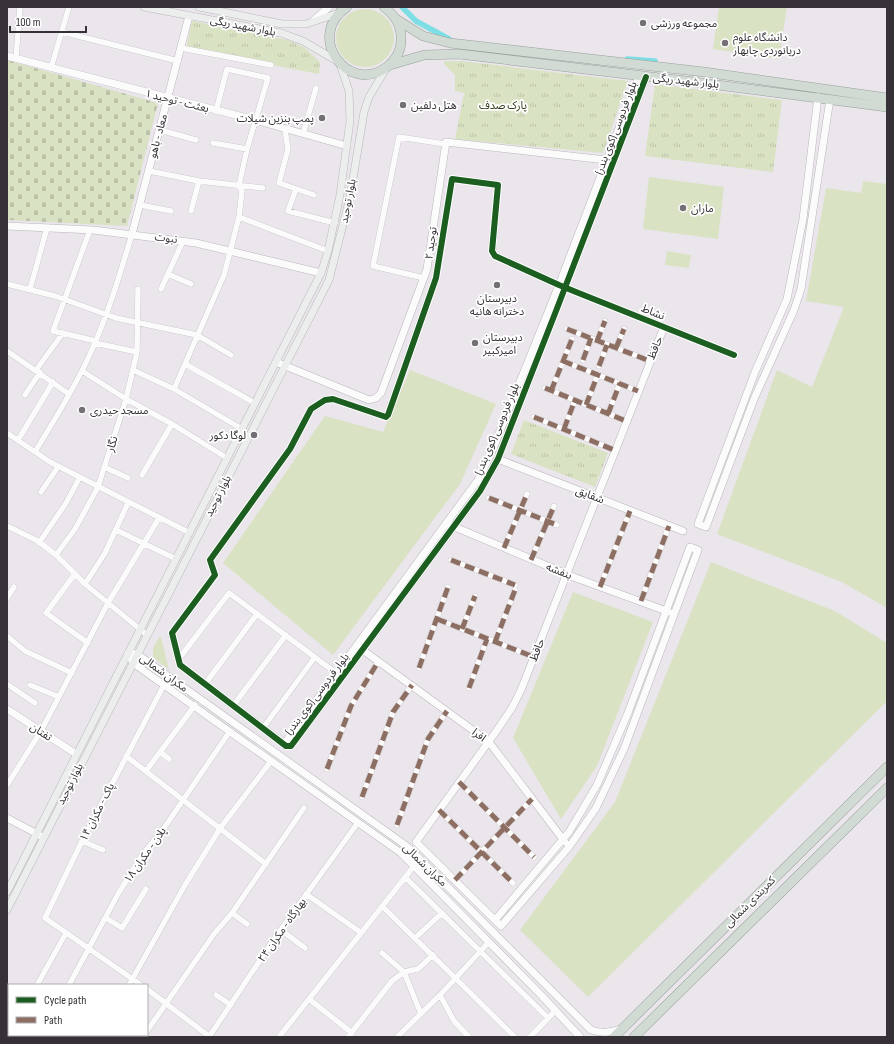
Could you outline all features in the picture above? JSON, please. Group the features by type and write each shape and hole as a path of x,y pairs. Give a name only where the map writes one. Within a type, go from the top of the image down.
{"highway":[{"name":"بلوار شهید ریگی","path":"385,7 396,19 423,36 450,43 704,72 887,98"},
{"path":"339,62 332,52 330,31 343,9"},
{"path":"388,66 395,58 401,43 400,30 396,19"},
{"name":"بلوار شهید ریگی","path":"339,62 353,72 363,74 378,72 388,66 424,55 459,54 641,81 818,97 887,107"},
{"name":"کمربندی شمالی","path":"614,1037 887,767"},
{"path":"634,1037 887,788"}],"main road":[{"name":"بلوار شهید ریگی","path":"144,7 281,33 303,40 339,62"},
{"name":"بلوار شهید ریگی","path":"199,7 227,10 282,24 306,24 343,9"},
{"name":"بلوار توحید","path":"7,892 321,273 335,223 347,146 351,100 339,62"},
{"name":"بلوار توحید","path":"7,910 329,280 350,197 364,112 369,97 388,66"}],"street":[{"path":"16,58 20,7"},
{"path":"51,68 69,7"},
{"path":"311,22 324,13 329,7"},
{"name":"معاد - باهو","path":"132,234 189,16"},
{"path":"62,32 178,61"},
{"path":"181,48 271,65"},
{"name":"بعثت - توحید ۱","path":"7,56 168,99 255,120 285,130 347,146"},
{"path":"174,389 197,335 212,305 232,250 239,217 242,191 239,186 255,120 268,78 226,69 216,111"},
{"name":"بلوار فردوسی (کوی بندر)","path":"562,286 612,144 641,81"},
{"name":"بلوار فردوسی (کوی بندر)","path":"288,745 360,648 454,527 480,491 498,459 529,370 620,147 641,81"},
{"path":"303,134 316,88"},
{"path":"818,97 803,219 791,287 786,304 755,372 698,524 706,527 754,399 794,310 801,289 830,99"},
{"path":"817,112 827,114"},
{"path":"160,130 196,140"},
{"path":"285,130 288,149 279,183 314,195"},
{"path":"424,278 373,266 399,137 445,144 446,142 456,142 606,160"},
{"path":"213,143 247,150"},
{"name":"توحید ۲","path":"285,366 369,400 376,398 381,393 424,278 445,144"},
{"path":"612,144 620,147"},
{"path":"149,171 199,181 264,188"},
{"name":"نشاط","path":"178,660 172,633 215,575 210,560 290,449 311,409 325,400 333,399 386,417 388,415 436,278 452,179 498,185 494,256 562,286 734,355"},
{"path":"191,211 199,181"},
{"path":"296,189 288,211 335,223"},
{"path":"140,205 170,211"},
{"path":"239,217 328,251"},
{"name":"نبوت","path":"7,226 90,230 183,241 232,250 321,273"},
{"path":"30,289 47,228"},
{"path":"90,230 53,331 137,352"},
{"path":"35,452 82,371 96,342 132,234"},
{"path":"161,289 183,241"},
{"path":"168,274 191,284"},
{"path":"7,284 65,299 106,315 197,335 231,355"},
{"path":"791,287 801,289"},
{"name":"نگار","path":"56,555 75,529 98,487 126,399 137,352 138,289"},
{"path":"597,341 605,321"},
{"name":"حافظ","path":"569,847 501,926 416,842 512,708 534,657 614,450 664,327"},
{"path":"567,329 650,361"},
{"path":"616,348 624,329"},
{"path":"25,394 63,333"},
{"path":"583,360 590,338"},
{"path":"551,391 572,339"},
{"path":"599,366 607,345"},
{"path":"7,351 38,371 69,394"},
{"path":"563,361 638,391"},
{"path":"276,362 285,366"},
{"path":"185,364 255,403"},
{"path":"134,370 174,389 242,429"},
{"name":"بلوار فردوسی (کوی بندر)","path":"288,745 336,673 360,648 446,523 478,480 529,370"},
{"path":"82,371 126,399 172,424 227,458"},
{"path":"586,404 598,374"},
{"path":"18,440 53,382"},
{"path":"608,414 620,383"},
{"path":"544,388 626,421"},
{"path":"564,429 576,400"},
{"path":"534,417 614,450"},
{"path":"142,475 172,424"},
{"path":"7,433 58,466 128,503 190,533"},
{"path":"726,449 734,453"},
{"path":"490,456 498,459"},
{"name":"شقایق","path":"498,459 683,531"},
{"path":"41,492 58,466"},
{"path":"104,467 128,478"},
{"path":"39,543 66,503 80,477"},
{"path":"504,548 527,494"},
{"path":"489,498 557,525"},
{"path":"85,584 100,563 128,503"},
{"path":"531,560 554,506"},
{"path":"600,586 630,511"},
{"path":"7,786 41,731 108,603 159,518"},
{"name":"بنفشه","path":"446,523 566,574 675,614"},
{"path":"7,526 39,543 56,555 74,575 147,635"},
{"path":"641,602 669,526"},
{"path":"116,530 176,559"},
{"path":"495,920 563,839 581,814 611,756 690,547 698,550 675,614 610,781 596,808 569,847"},
{"path":"451,560 515,587 495,642"},
{"path":"74,575 46,613 88,643"},
{"path":"7,598 14,587"},
{"path":"419,668 448,587"},
{"path":"288,745 263,728 180,665 178,660 229,593 336,673"},
{"path":"462,629 474,596"},
{"path":"205,684 257,614"},
{"path":"437,619 534,657"},
{"path":"7,636 25,650 72,673"},
{"path":"234,706 286,636"},
{"path":"469,688 487,639"},
{"name":"افرا","path":"360,648 489,742 569,847"},
{"name":"مکران شمالی","path":"128,653 137,654 408,847 591,1030 608,1033 622,1029"},
{"name":"مکران شمالی","path":"128,653 133,662 164,685 401,854 556,1010 580,1037"},
{"path":"263,728 315,657"},
{"path":"327,769 351,706 378,662"},
{"path":"164,685 170,677"},
{"path":"7,684 35,703"},
{"path":"30,685 59,697"},
{"name":"پاک - مکران ۱۴","path":"66,933 45,918 82,840 164,685"},
{"path":"362,797 393,712 412,685"},
{"path":"146,771 194,705"},
{"name":"تفتان","path":"7,709 76,754"},
{"path":"397,825 428,739 447,711"},
{"name":"پلان - مکران ۱۸","path":"70,984 143,854 162,832 230,731"},
{"path":"160,752 169,759"},
{"path":"126,756 221,827 266,864"},
{"path":"130,984 185,885 221,827 271,761"},
{"path":"459,782 534,857"},
{"path":"455,880 532,799"},
{"path":"148,1031 168,1004 214,934 232,912 304,808"},
{"path":"439,810 513,883"},
{"path":"7,818 43,838"},
{"name":"بهارگاه - مکران ۲۴","path":"209,1037 306,894 357,824"},
{"path":"82,840 103,850"},
{"path":"279,1037 360,932 414,866"},
{"path":"405,876 548,1018"},
{"path":"106,918 122,928 146,889"},
{"path":"306,894 360,932"},
{"path":"382,906 515,1037"},
{"path":"232,912 247,924"},
{"path":"415,938 442,913"},
{"path":"281,930 305,948"},
{"path":"39,984 66,933 140,984"},
{"path":"398,1037 440,995 489,942"},
{"path":"382,953 404,972 421,1014"},
{"path":"309,999 350,1035 392,981 404,972 418,969 433,955"},
{"path":"542,996 550,988"},
{"path":"148,990 209,1037"},
{"path":"440,995 454,1021 469,1037"},
{"path":"216,996 231,1005"},
{"path":"530,1037 556,1010"}],"green space":[{"path":"719,7 787,7 779,59 713,49"},
{"path":"365,9 376,11 389,22 392,27 394,38 392,49 381,62 376,65 365,67 354,65 341,54 338,49 336,38 338,27 349,14 354,11"},
{"path":"192,21 288,40 304,47 320,62 319,74 186,49"},
{"path":"7,60 158,103 127,226 7,220"},
{"name":"پارک صدف","path":"444,61 461,61 628,81 603,153 455,139 464,93 455,91 455,75 444,64"},
{"path":"655,84 782,100 773,172 645,156"},
{"name":"ماران","path":"649,177 724,187 718,239 643,229"},
{"path":"863,181 887,184 887,608 842,582 717,534 777,370 812,387 844,307 806,301 826,188 861,193"},
{"path":"667,251 691,255 689,268 665,265"},
{"path":"410,370 496,404 460,484 333,655 223,563 325,416 383,432"},
{"path":"524,420 608,453 595,487 511,454"},
{"path":"711,562 835,611 887,643 887,701 588,997 520,930 615,802"},
{"path":"573,592 653,622 597,766 561,819 513,738"},
{"path":"159,637 161,637 169,670 153,657 153,649"}],"waterway":[{"path":"402,7 416,21 449,39"},
{"path":"627,59 655,61"}],"marked path":[{"path":"597,341 605,321"},
{"path":"567,329 650,361"},
{"path":"616,348 624,329"},
{"path":"583,360 591,338"},
{"path":"551,391 572,339"},
{"path":"599,366 607,345"},
{"path":"563,361 638,391"},
{"path":"586,405 598,374"},
{"path":"608,414 620,383"},
{"path":"545,388 626,421"},
{"path":"564,429 575,400"},
{"path":"534,417 614,450"},
{"path":"504,548 527,494"},
{"path":"489,498 557,525"},
{"path":"531,560 554,506"},
{"path":"600,587 630,511"},
{"path":"641,601 669,526"},
{"path":"451,560 515,585"},
{"path":"419,668 448,587"},
{"path":"495,642 515,590"},
{"path":"462,629 475,596"},
{"path":"437,619 534,657"},
{"path":"469,688 487,639"},
{"path":"327,769 351,706 378,662"},
{"path":"362,797 393,712 412,685"},
{"path":"397,825 428,739 447,711"},
{"path":"459,782 534,857"},
{"path":"455,880 532,799"},
{"path":"439,810 513,883"}],"cycle path":[{"path":"646,77 624,136 578,252 567,282 556,311 498,459 480,491 291,746 286,746 180,665 172,633 215,575 210,560 290,449 311,409 325,400 333,399 386,417 388,415 436,278 452,179 498,185 492,251 495,256 559,285 576,292 734,355"}],"place":[{"name":"مجموعه ورزشی","path":"643,23"},
{"name":"دانشگاه علوم دریانوردی چابهار","path":"725,43"},
{"name":"هتل دلفین","path":"403,105"},
{"name":"پمپ بنزین شیلات","path":"322,118"},
{"name":"ماران","path":"683,208"},
{"name":"دبیرستان دخترانه هانیه","path":"497,285"},
{"name":"دبیرستان امیرکبیر","path":"475,343"},
{"name":"مسجد حیدری","path":"82,410"},
{"name":"لوگا دکور","path":"254,435"}]}
